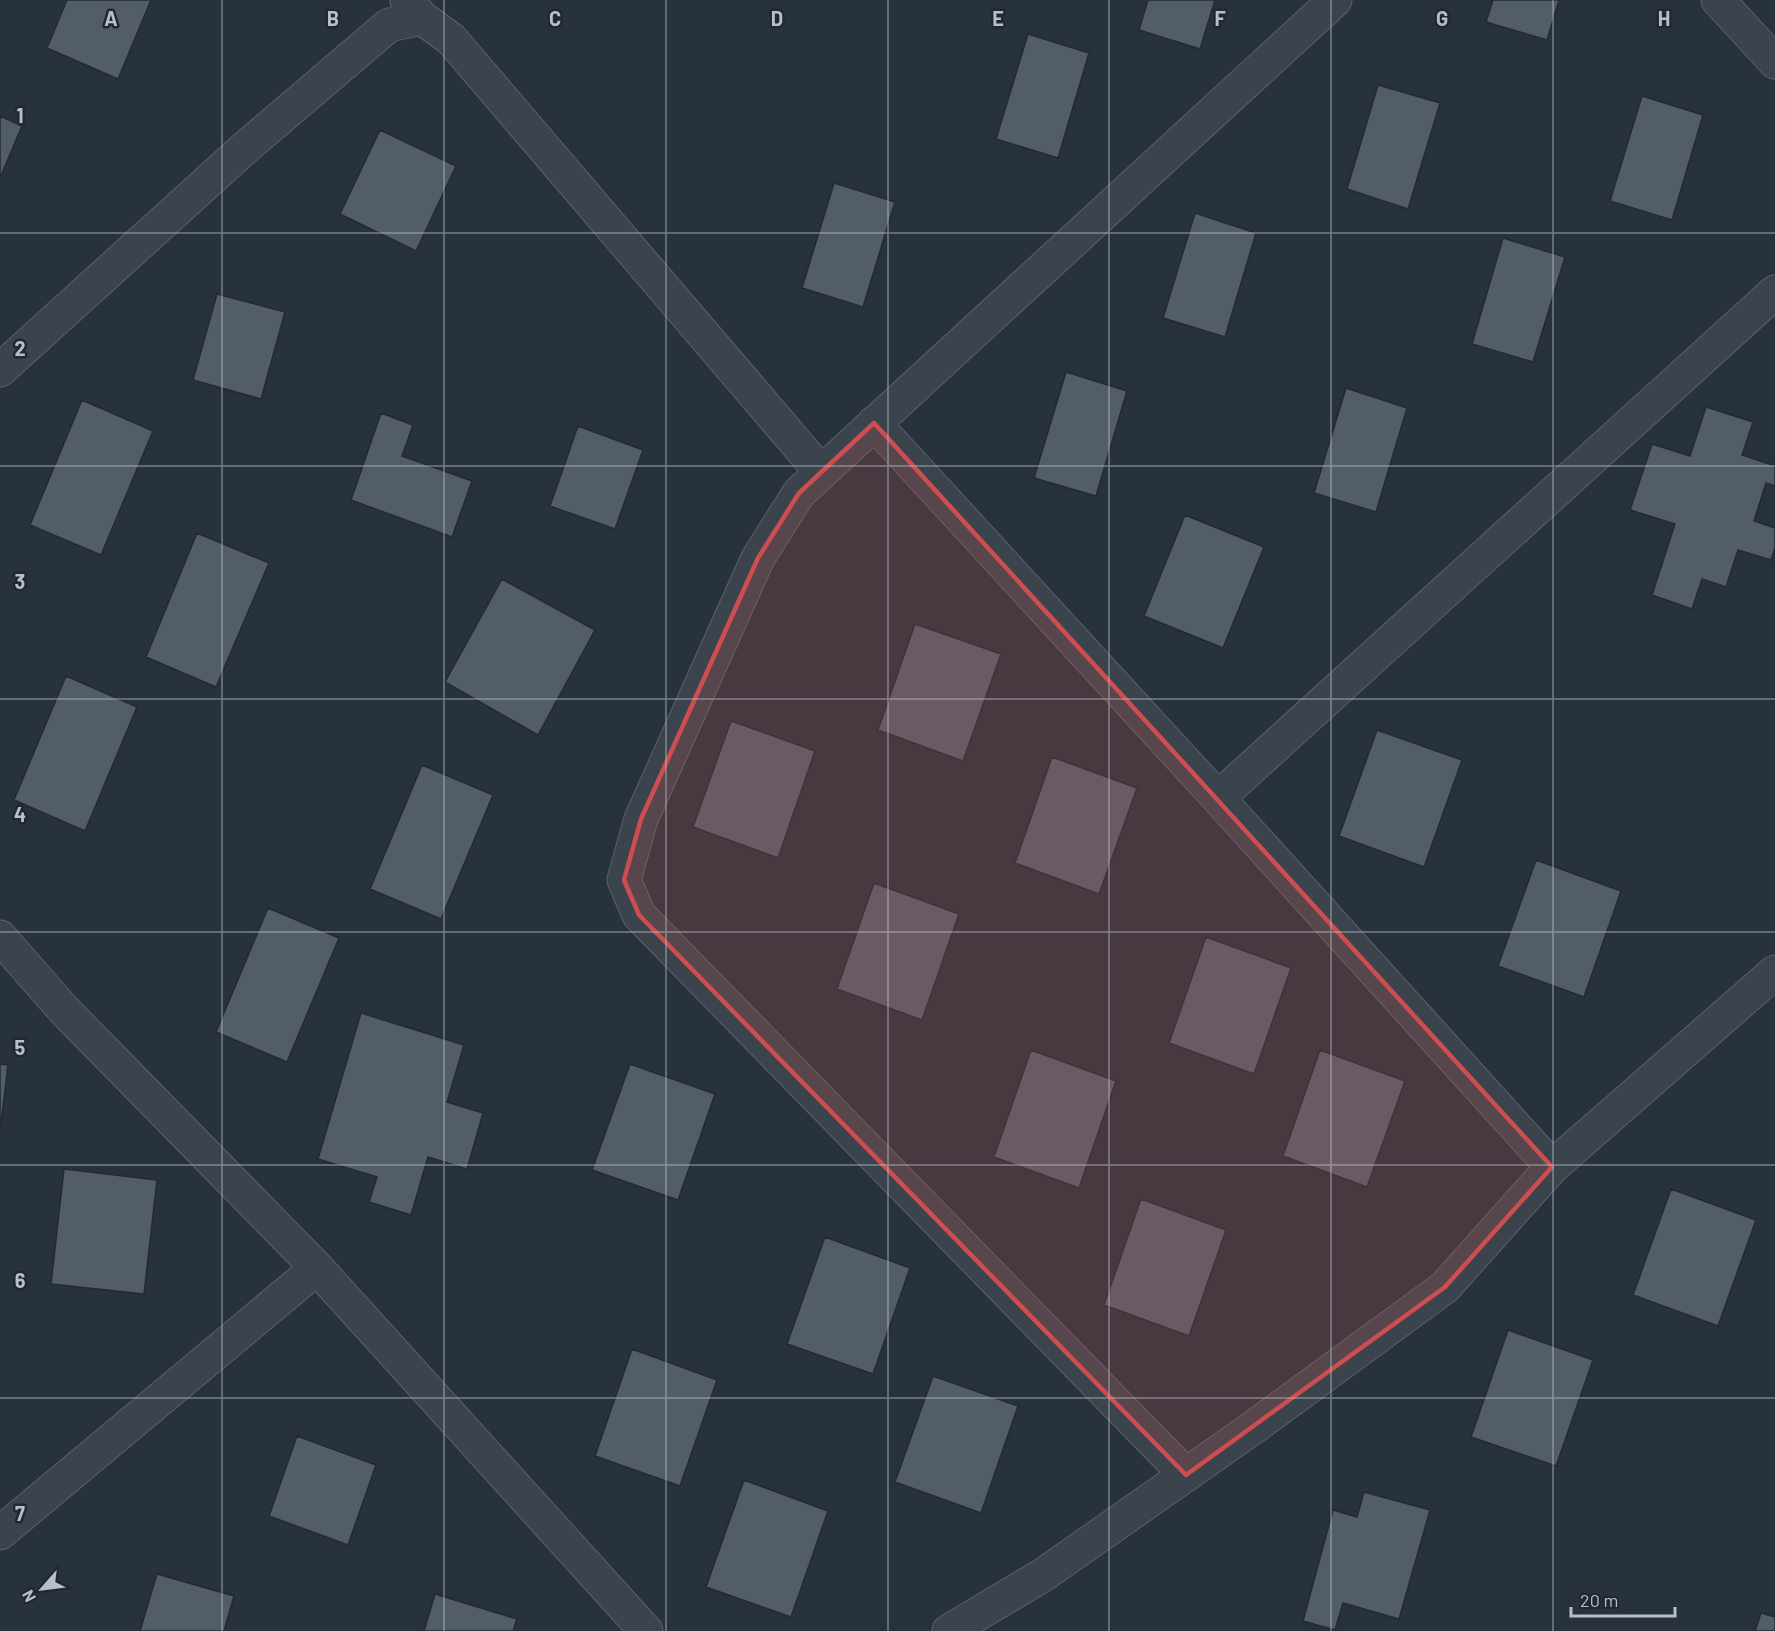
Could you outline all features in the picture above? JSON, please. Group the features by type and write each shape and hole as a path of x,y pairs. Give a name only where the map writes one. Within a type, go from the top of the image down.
{"street":[{"path":"1186,1475 639,915 624,880 641,819 758,558 799,493 1335,0"},
{"path":"1718,0 1775,62"},
{"path":"0,370 246,147 389,25 414,9 451,39 821,472"},
{"path":"1218,798 1775,292"},
{"path":"874,423 1552,1167"},
{"path":"0,937 64,1010 316,1268 645,1631"},
{"path":"949,1631 1042,1575 1254,1427 1445,1287 1552,1167 1775,972"},
{"path":"0,1533 316,1268"}],"highlighted area":[{"path":"874,423 1552,1167 1445,1287 1186,1475 639,915 624,880 641,819 758,558 799,493"}],"building":[{"path":"67,0 151,0 118,79 47,48"},
{"path":"1148,0 1215,0 1200,49 1139,30"},
{"path":"1493,0 1559,0 1547,40 1486,22"},
{"path":"1028,34 1089,53 1058,158 996,139"},
{"path":"1378,85 1440,103 1408,209 1347,189"},
{"path":"1642,96 1703,115 1672,220 1610,201"},
{"path":"0,116 22,126 0,178"},
{"path":"380,130 456,166 416,251 340,214"},
{"path":"834,183 895,202 863,307 802,288"},
{"path":"1195,213 1256,233 1225,337 1163,318"},
{"path":"1503,238 1565,257 1533,362 1472,344"},
{"path":"217,294 285,312 261,399 193,380"},
{"path":"1066,372 1127,391 1096,496 1034,478"},
{"path":"1346,388 1407,408 1376,512 1314,493"},
{"path":"82,400 153,431 101,555 30,525"},
{"path":"1706,407 1753,422 1742,455 1775,466 1775,486 1766,483 1754,521 1775,528 1775,548 1771,560 1738,550 1726,587 1702,579 1692,609 1652,595 1675,524 1630,510 1652,444 1690,456"},
{"path":"381,413 413,425 402,456 472,481 452,537 351,500"},
{"path":"578,426 643,450 615,529 550,506"},
{"path":"1185,515 1264,547 1223,648 1144,616"},
{"path":"197,533 269,563 216,687 146,657"},
{"path":"502,579 595,630 538,735 445,682"},
{"path":"915,624 1001,654 963,761 878,730"},
{"path":"66,676 137,707 85,831 14,800"},
{"path":"731,721 815,751 778,858 693,827"},
{"path":"1377,730 1462,760 1424,867 1339,836"},
{"path":"1052,757 1137,788 1099,894 1015,863"},
{"path":"422,765 493,795 441,919 370,889"},
{"path":"1536,860 1621,891 1584,997 1498,966"},
{"path":"874,883 959,914 922,1020 837,989"},
{"path":"268,908 339,938 287,1062 216,1032"},
{"path":"1206,937 1291,968 1254,1074 1169,1043"},
{"path":"361,1013 464,1045 447,1102 483,1113 467,1169 428,1157 411,1215 369,1202 377,1177 318,1159"},
{"path":"1031,1050 1116,1081 1079,1188 994,1157"},
{"path":"1320,1050 1405,1081 1367,1187 1283,1156"},
{"path":"0,1064 8,1065 0,1132"},
{"path":"630,1064 715,1094 678,1200 592,1170"},
{"path":"64,1169 157,1180 144,1294 51,1284"},
{"path":"1671,1189 1756,1220 1718,1326 1633,1295"},
{"path":"1141,1199 1226,1230 1189,1336 1104,1305"},
{"path":"825,1237 910,1268 873,1374 787,1344"},
{"path":"1508,1330 1593,1360 1556,1466 1471,1437"},
{"path":"632,1349 717,1380 680,1486 595,1456"},
{"path":"933,1376 1018,1406 981,1513 895,1482"},
{"path":"297,1436 376,1465 348,1545 269,1516"},
{"path":"744,1480 828,1511 791,1617 706,1587"},
{"path":"1364,1492 1430,1510 1399,1619 1343,1603 1335,1630 1303,1621 1333,1510 1357,1517"},
{"path":"157,1574 234,1596 224,1631 140,1631"},
{"path":"435,1594 517,1619 513,1631 424,1631"},
{"path":"1761,1613 1775,1617 1775,1631 1755,1631"}]}
